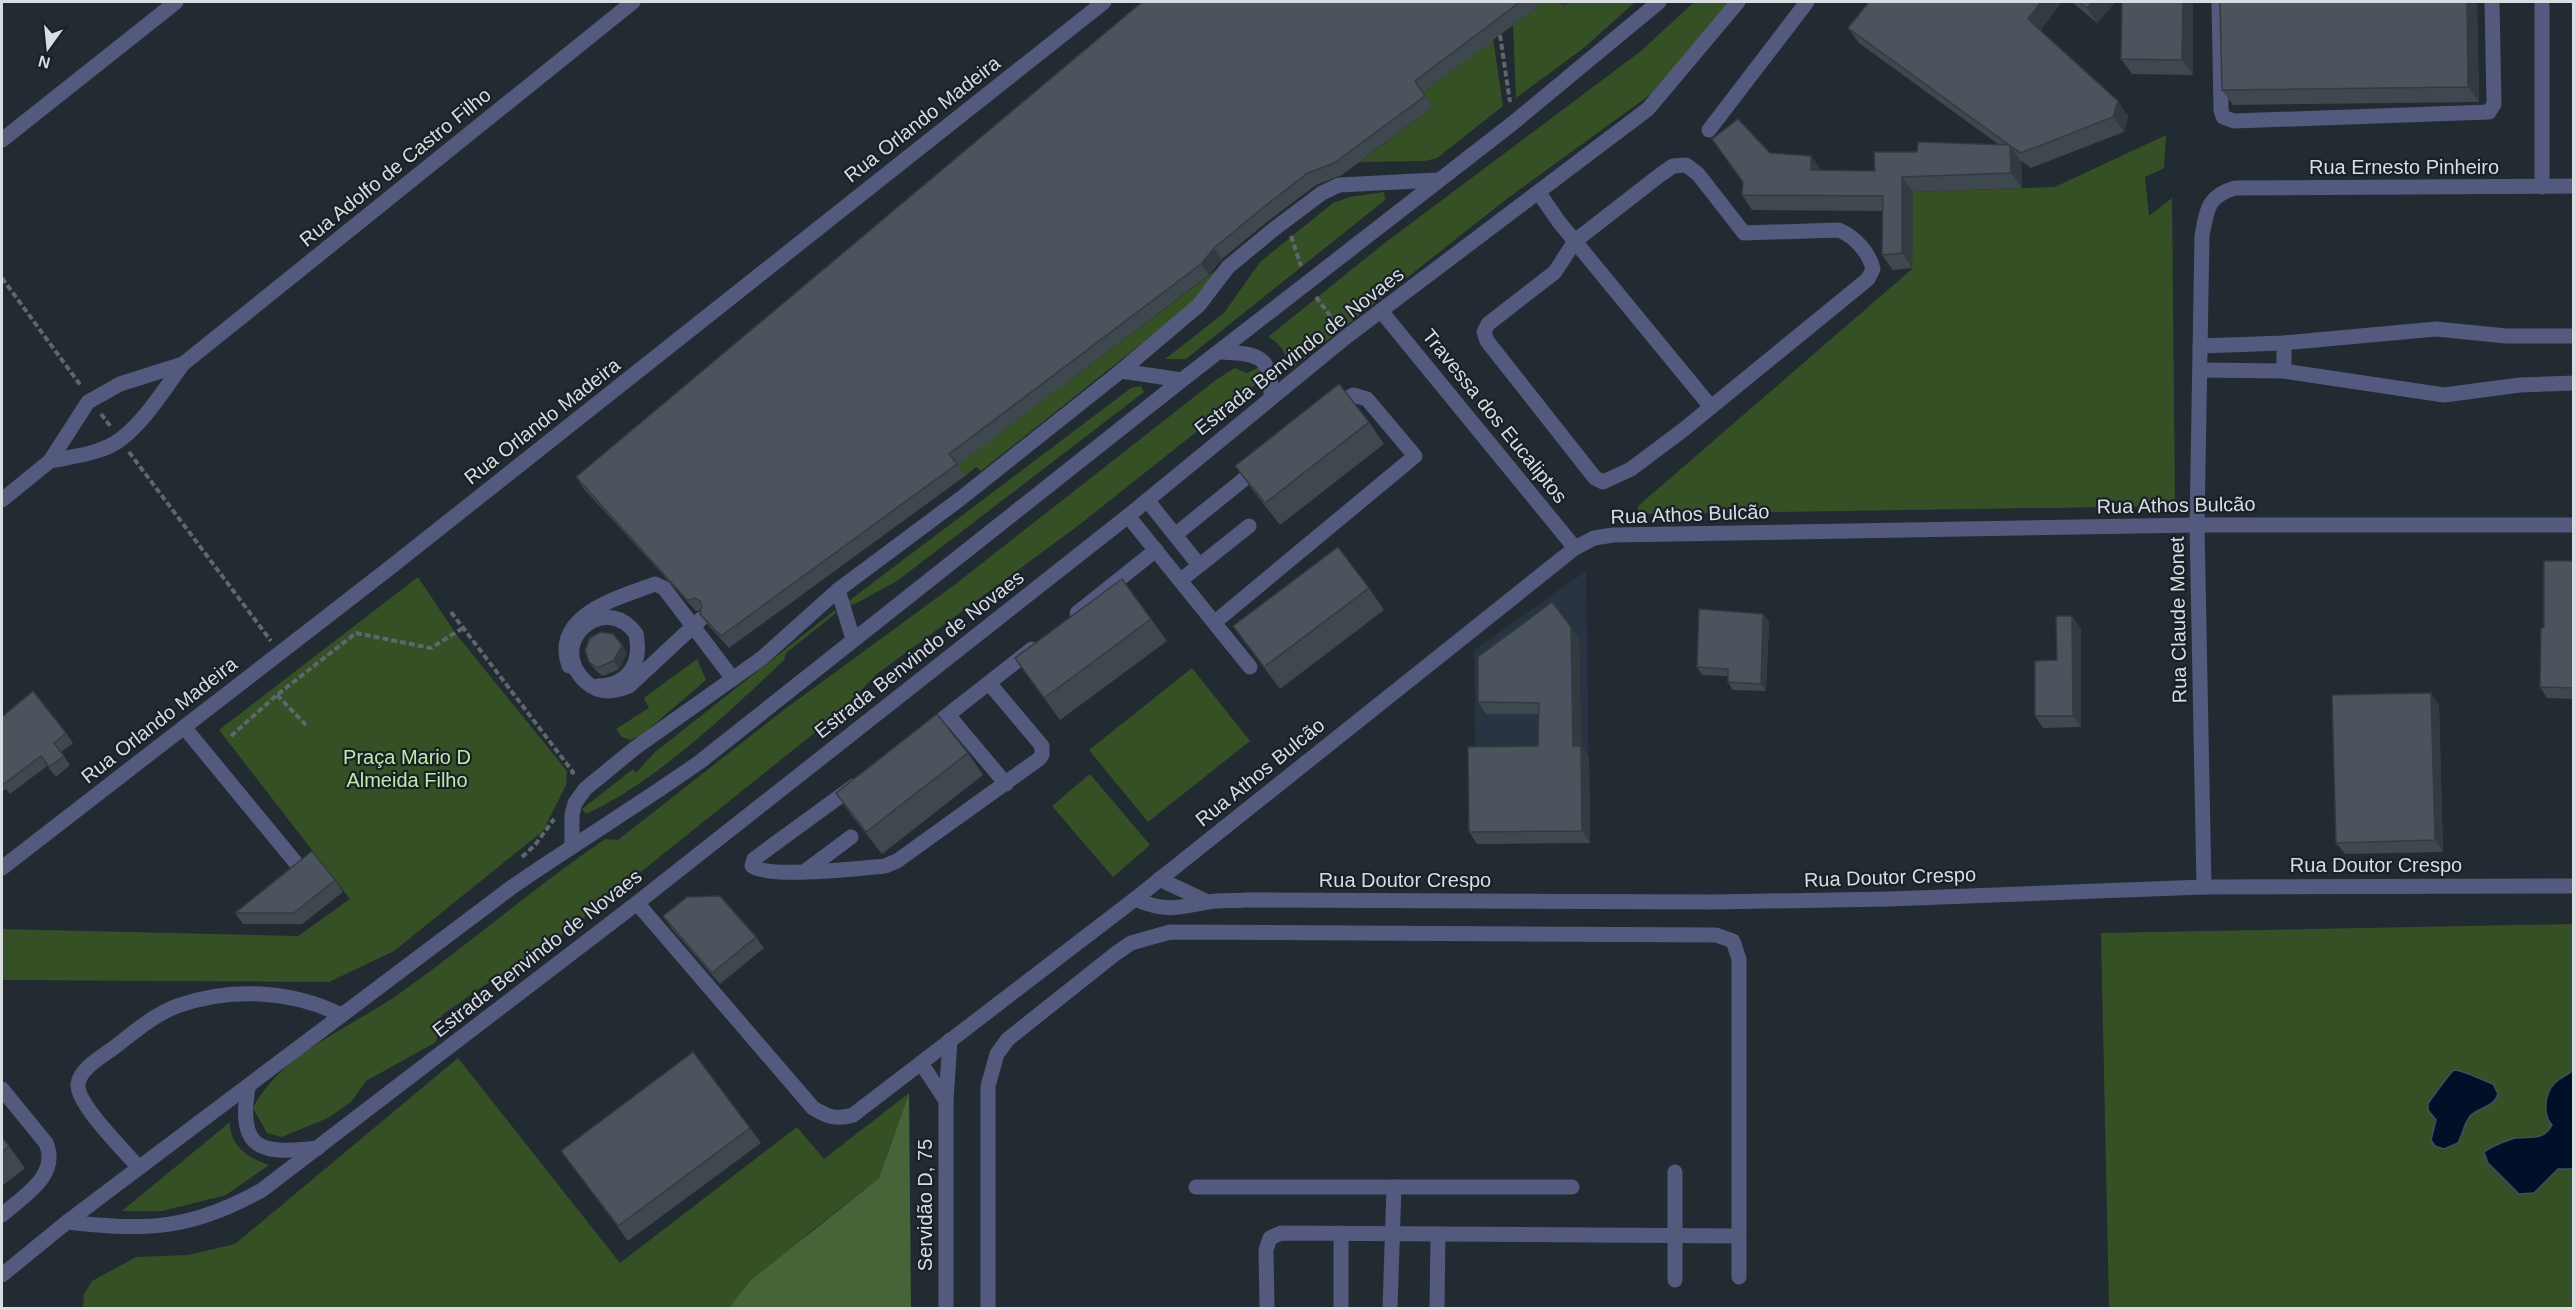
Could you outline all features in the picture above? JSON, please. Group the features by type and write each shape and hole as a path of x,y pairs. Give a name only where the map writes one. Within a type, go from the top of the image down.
{"street":[{"path":"2,140 176,2"},
{"name":"Rua Adolfo de Castro Filho","path":"50,461 102,449 120,440 137,423 183,364 633,2"},
{"name":"Rua Orlando Madeira","path":"2,868 280,653 1104,2"},
{"path":"2,1275 67,1222 248,1088 512,886 572,845 634,808 701,761 1182,380 1513,123 1659,2"},
{"name":"Estrada Benvindo de Novaes","path":"67,1222 109,1227 145,1227 188,1222 227,1210 262,1190 637,903 1128,516 1271,396 1648,110 1738,2"},
{"path":"1709,130 1807,2"},
{"path":"2219,2 2221,110 2223,117 2234,122 2489,112 2494,104 2492,2"},
{"path":"2542,2 2542,187"},
{"path":"1686,165 1698,174 1744,233 1839,230 1850,235 1871,258 1874,269 1868,279 1711,407 1622,474 1603,482 1595,478 1487,341 1484,332 1488,324 1556,272 1575,241 1673,166 1686,165"},
{"path":"572,845 572,815 575,803 585,789 635,748 762,658 838,590 934,519 1121,371 1199,305 1228,267 1322,193 1339,185 1362,182 1437,180"},
{"name":"Rua Ernesto Pinheiro","path":"2235,188 2574,186"},
{"name":"Rua Claude Monet","path":"2204,887 2197,525 2202,236 2211,202 2220,193 2235,188"},
{"path":"1539,193 1575,241 1711,407"},
{"name":"Travessa dos Eucaliptos","path":"1381,311 1575,548"},
{"path":"2200,346 2284,343 2436,329 2506,336 2574,336"},
{"path":"2284,343 2284,371"},
{"path":"1220,352 1245,353 1259,357 1267,364 1271,375 1271,396"},
{"name":"Rua Adolfo de Castro Filho","path":"2,500 50,461 70,427 91,400 120,384 183,364"},
{"path":"2200,370 2284,371 2412,393 2444,395 2520,385 2574,384"},
{"path":"1121,371 1182,380"},
{"path":"1215,621 1414,456 1367,399 1360,395 1345,398 1318,420"},
{"path":"1175,535 1274,456"},
{"path":"1147,500 1199,565"},
{"path":"1128,516 1250,667"},
{"name":"Rua Athos Bulcão","path":"637,903 813,1108 826,1116 840,1119 853,1115 1135,899 1575,548 1594,538 1612,535 2197,525 2574,525"},
{"path":"1181,580 1249,526"},
{"path":"1063,624 1156,550"},
{"path":"701,620 629,686 618,691 605,692 593,689 569,666 565,642 577,621 599,608 655,584 660,584 732,679"},
{"path":"838,590 853,639"},
{"path":"605,617 618,618 629,624 636,634 639,649 632,672 611,685 587,683 575,672 571,660 575,636 593,620 605,617"},
{"path":"912,743 1045,639"},
{"path":"865,777 752,863 759,871 804,872 885,866 1039,759 1043,751 989,683"},
{"path":"949,716 1006,784"},
{"path":"184,728 296,863"},
{"path":"804,872 851,837"},
{"name":"Rua Doutor Crespo","path":"1159,879 1208,902"},
{"name":"Rua Doutor Crespo","path":"1135,899 1155,907 1173,909 1195,907 1208,902 1713,902 1889,899 2204,887 2574,886"},
{"path":"988,1308 988,1086 997,1054 1008,1040 1115,954 1131,943 1170,932 1716,934 1733,941 1738,959 1738,1277"},
{"path":"139,1168 88,1108 80,1096 78,1084 85,1070 142,1026 176,1007 220,993 286,997 318,1004 341,1015"},
{"name":"Servidão D, 75","path":"946,1308 946,1101 950,1040"},
{"path":"921,1063 946,1101"},
{"path":"248,1088 244,1112 246,1127 253,1140 266,1149 279,1152 318,1148"},
{"path":"2,1089 46,1143 51,1154 46,1173 39,1182 2,1215"},
{"path":"1675,1172 1675,1280"},
{"path":"1196,1187 1572,1187"},
{"path":"1390,1308 1395,1187"},
{"path":"1267,1308 1266,1250 1270,1238 1281,1233 1738,1236"},
{"path":"1341,1233 1341,1308"},
{"path":"1437,1234 1437,1308"}],"path":[{"path":"1500,35 1513,123"},
{"path":"2,278 280,653"},
{"path":"451,612 573,772 571,782"},
{"path":"231,736 277,694 356,633 431,648 464,628"},
{"path":"277,694 306,725"},
{"path":"518,860 535,845 560,810"}],"shaded area":[{"path":"1586,571 1590,843 1477,844 1474,650"}],"green space":[{"path":"1544,2 1635,2 1585,47 1516,98 1513,25"},
{"path":"1694,2 1729,2 1658,89 1508,198 1291,369 1280,347 1268,337 1382,245 1641,51"},
{"path":"1493,39 1503,106 1437,158 1425,161 1360,162 1433,107 1423,92"},
{"path":"2166,135 2164,168 2145,177 2149,216 2172,198 2175,506 1638,514 1638,506 1912,269 1913,192 2055,187"},
{"path":"1384,192 1385,200 1186,359 1165,359 1224,313 1260,262 1333,203 1350,197"},
{"path":"1223,265 1206,292 981,471 976,467 965,476 957,465"},
{"path":"1259,367 1263,379 1079,525 877,674 833,718 577,923 530,959 486,984 442,1015 436,1042 366,1081 351,1102 328,1118 282,1137 267,1133 253,1108 266,1088 300,1056 403,991 605,839 618,840 785,709 953,586 1217,379 1235,368 1247,373"},
{"path":"1141,386 1144,392 897,581 855,604 846,606 846,603 1131,388"},
{"name":"Praça Mario D Almeida Filho","path":"418,577 456,634 567,771 566,785 543,831 394,951 329,982 2,980 2,929 298,936 350,899 219,730"},
{"path":"835,610 836,613 786,653 784,660 690,745 638,784 586,814 582,809 633,769 636,773 654,753"},
{"path":"697,659 706,680 643,734 631,740 622,737 616,729 649,708 644,698"},
{"path":"1192,668 1250,741 1148,822 1089,750"},
{"path":"1090,774 1150,845 1113,877 1052,806"},
{"path":"2573,924 2573,1308 2109,1308 2101,933"},
{"path":"458,1058 620,1263 797,1127 824,1159 909,1093 879,1178 810,1232 729,1308 83,1308 84,1294 92,1281 136,1257 188,1255 235,1244"},
{"path":"909,1093 911,1308 729,1308 750,1281 879,1178"},
{"path":"230,1122 233,1138 242,1150 254,1159 269,1165 226,1195 162,1211 122,1211"}],"water":[{"path":"2454,1070 2493,1084 2498,1094 2493,1102 2471,1115 2458,1143 2444,1149 2435,1146 2431,1140 2436,1120 2428,1110 2428,1104"},
{"path":"2573,1070 2573,1169 2558,1169 2534,1193 2519,1194 2488,1163 2484,1152 2512,1139 2539,1136 2548,1131 2552,1125 2546,1111 2548,1093 2556,1082"}],"building":[{"path":"1142,2 1520,2 1415,81 1425,96 1334,163 1308,173 1214,248 1201,264 949,454 957,464 721,636 700,614 702,606 700,601 695,598 687,600 576,477"},
{"path":"1869,2 2041,2 2028,19 2118,101 2113,117 2021,153 2010,146 2011,173 1902,177 1902,253 1882,255 1883,196 1742,195 1743,182 1712,139 1738,119 1770,153 1811,156 1811,170 1875,171 1874,152 1917,152 1918,142 2009,145 1848,28"},
{"path":"2079,2 2092,2 2087,8"},
{"path":"2122,2 2183,2 2182,60 2121,59"},
{"path":"2220,2 2467,2 2468,87 2222,90"},
{"path":"1339,384 1369,422 1265,503 1235,466"},
{"path":"1338,547 1369,588 1264,667 1233,626"},
{"path":"2544,561 2574,561 2574,688 2540,687 2541,628 2544,628"},
{"path":"1122,579 1151,619 1044,698 1015,658"},
{"path":"1552,602 1571,627 1573,746 1581,746 1582,831 1469,832 1468,747 1538,746 1539,703 1478,702 1478,657"},
{"path":"1699,609 1763,614 1761,684 1728,682 1728,669 1697,667"},
{"path":"2056,616 2072,616 2073,716 2035,716 2035,661 2057,660"},
{"path":"601,632 613,634 622,645 613,661 597,668 589,662 585,650 590,638"},
{"path":"33,691 66,733 54,743 64,756 49,767 41,756 4,784 2,782 2,717"},
{"path":"2431,693 2435,840 2336,843 2332,695"},
{"path":"937,714 968,753 866,832 836,793"},
{"path":"312,851 335,880 294,913 235,913"},
{"path":"720,896 756,937 712,973 663,916 687,897"},
{"path":"693,1052 750,1128 618,1226 561,1151"},
{"path":"2,1137 9,1146 2,1152"}]}
